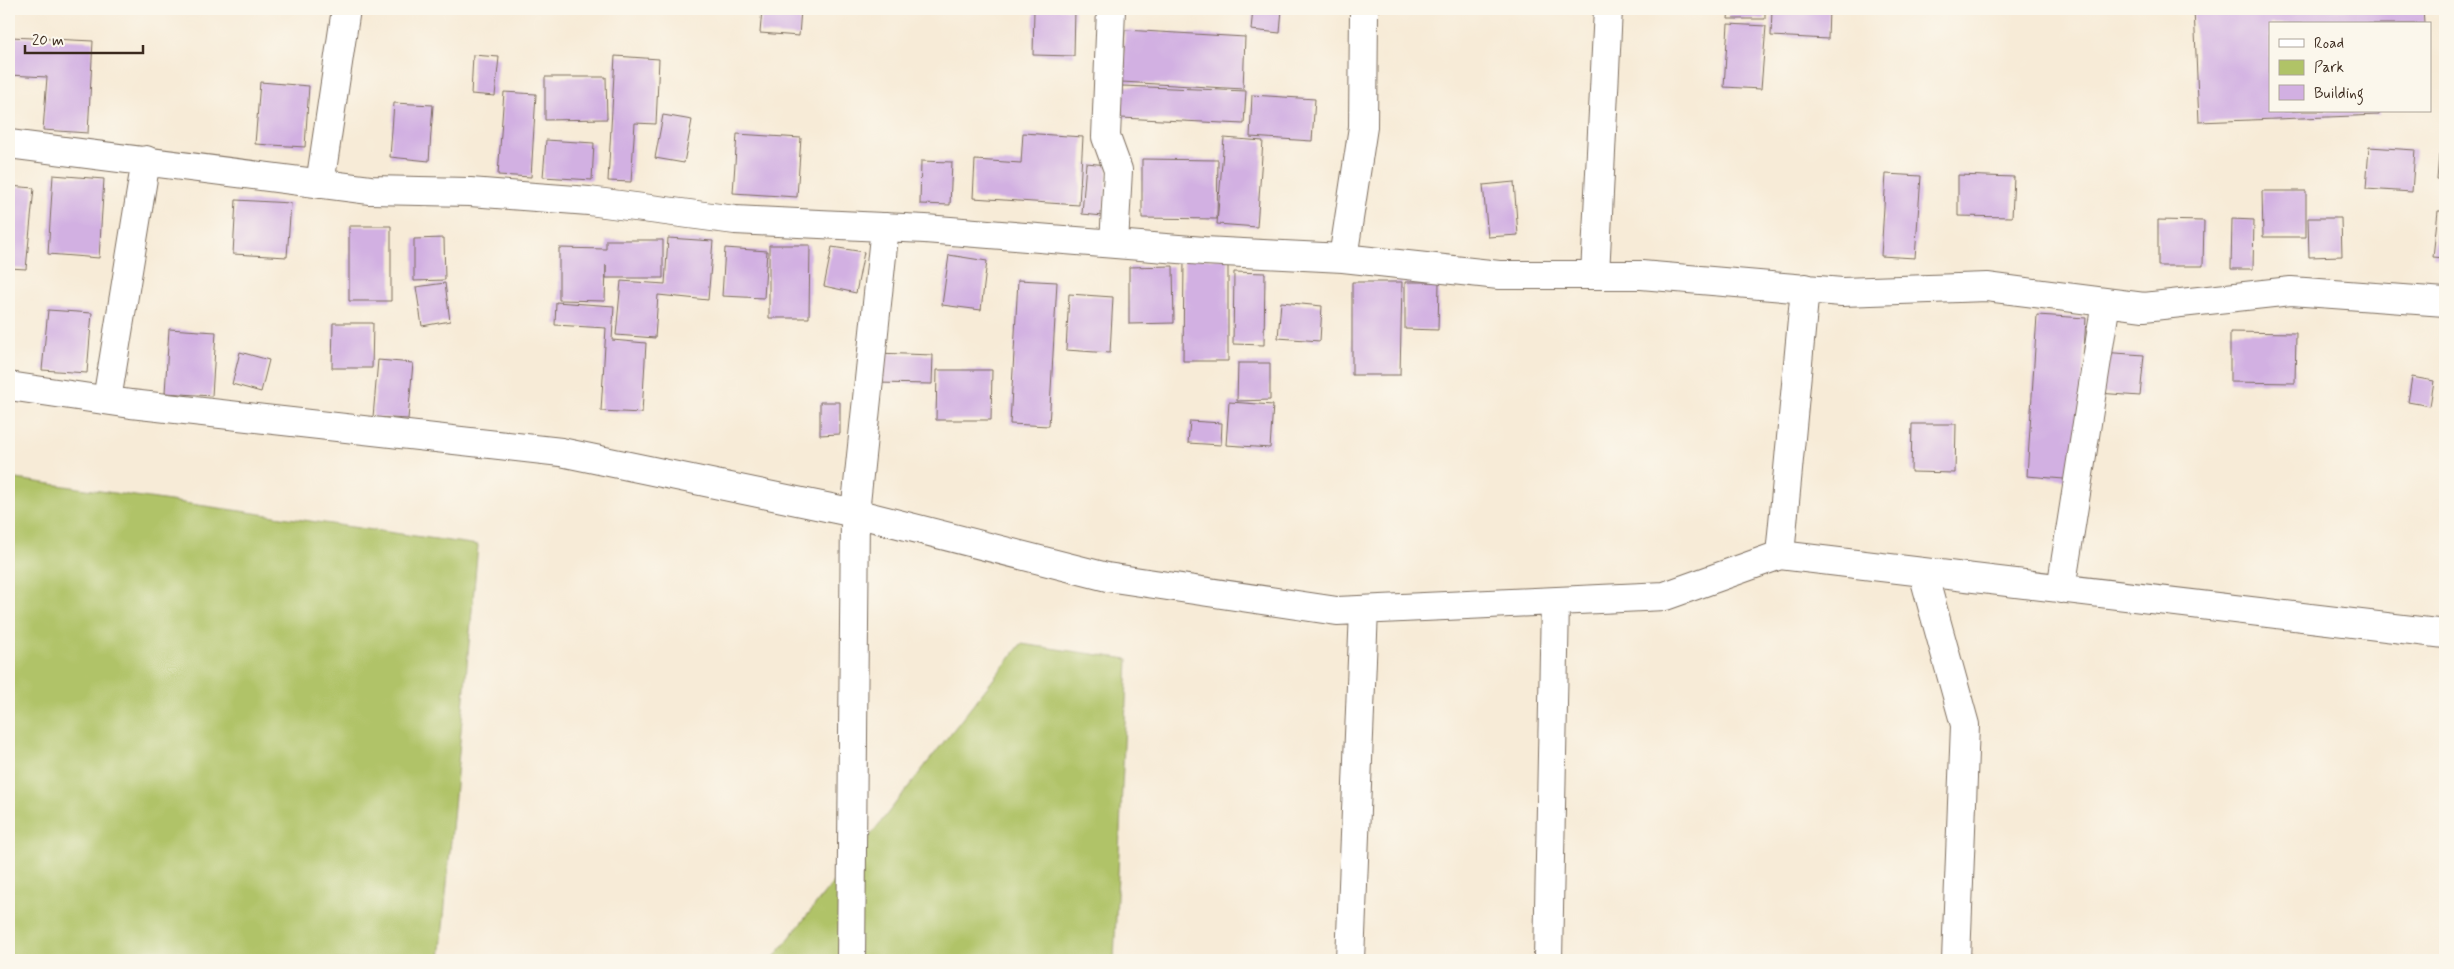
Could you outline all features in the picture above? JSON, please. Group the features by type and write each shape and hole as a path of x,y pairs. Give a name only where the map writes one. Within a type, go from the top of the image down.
{"street":[{"path":"320,184 346,9"},
{"path":"1110,9 1106,137 1118,170 1114,244"},
{"path":"1343,258 1363,127 1364,9"},
{"path":"1595,275 1608,9"},
{"path":"9,144 370,190 470,192 589,201 735,220 885,227 1343,258 1499,274 1641,275 1842,292 1987,287 2144,307 2291,291 2445,302"},
{"path":"107,400 146,160"},
{"path":"852,960 855,513 885,227"},
{"path":"1780,555 1805,288"},
{"path":"2061,589 2106,302"},
{"path":"9,386 107,400 561,452 855,513 1107,577 1337,611 1665,596 1780,555 2445,634"},
{"path":"1922,573 1965,725 1956,960"},
{"path":"1548,960 1555,602"},
{"path":"1350,960 1364,610"}],"green space":[{"path":"9,478 478,545 440,960 9,960"},
{"path":"1021,644 1128,659 1114,960 772,960"}],"building":[{"path":"762,9 801,9 799,36 760,33"},
{"path":"1034,9 1075,9 1074,56 1033,55"},
{"path":"1253,9 1282,9 1280,33 1251,30"},
{"path":"1729,9 1765,9 1765,19 1728,19"},
{"path":"1772,9 1829,9 1828,39 1771,36"},
{"path":"2194,9 2423,9 2424,22 2269,22 2269,112 2379,112 2379,115 2199,122"},
{"path":"1728,24 1766,26 1761,89 1724,87"},
{"path":"1125,30 1245,37 1243,89 1122,82"},
{"path":"11,37 93,41 88,133 43,130 47,77 9,75"},
{"path":"473,55 499,57 495,96 471,94"},
{"path":"615,56 659,59 656,124 635,123 631,182 608,181"},
{"path":"545,77 606,77 607,119 545,120"},
{"path":"260,82 309,86 305,147 255,144"},
{"path":"1122,86 1246,91 1244,124 1121,118"},
{"path":"504,92 536,94 531,177 498,175"},
{"path":"1252,95 1315,99 1312,141 1250,137"},
{"path":"394,103 433,105 429,161 390,157"},
{"path":"663,115 692,120 684,163 655,158"},
{"path":"1023,133 1083,137 1079,205 973,198 975,160 1021,163"},
{"path":"737,134 801,138 797,197 733,193"},
{"path":"1224,138 1263,141 1257,227 1217,224"},
{"path":"546,140 594,143 592,180 543,177"},
{"path":"2369,147 2415,150 2412,192 2366,189"},
{"path":"2439,155 2445,155 2445,181 2437,180"},
{"path":"1142,159 1218,160 1217,219 1142,218"},
{"path":"921,161 952,162 950,205 920,204"},
{"path":"1086,163 1108,165 1103,216 1082,214"},
{"path":"1886,174 1921,176 1915,258 1881,256"},
{"path":"53,175 104,179 99,258 48,254"},
{"path":"1958,175 2014,177 2012,217 1958,216"},
{"path":"1514,182 1518,235 1488,237 1483,185"},
{"path":"9,186 34,188 26,269 9,268"},
{"path":"2262,191 2306,191 2306,237 2263,237"},
{"path":"236,200 291,203 287,257 233,254"},
{"path":"2438,211 2445,211 2445,258 2433,257"},
{"path":"2308,218 2341,218 2342,256 2309,257"},
{"path":"2232,219 2254,220 2253,269 2231,269"},
{"path":"2158,220 2204,221 2203,266 2158,266"},
{"path":"349,226 391,226 391,301 349,301"},
{"path":"444,238 445,280 414,281 414,239"},
{"path":"668,238 713,241 708,300 658,295 655,338 616,335 621,281 665,284"},
{"path":"606,240 663,240 663,278 606,278 606,265 605,301 559,300 559,248 606,249"},
{"path":"769,245 810,245 809,318 769,318"},
{"path":"832,247 864,252 856,293 824,286"},
{"path":"725,248 767,251 764,298 722,296"},
{"path":"949,255 987,261 981,310 942,305"},
{"path":"1184,259 1228,259 1228,361 1183,361"},
{"path":"1173,266 1174,323 1129,324 1129,267"},
{"path":"1234,272 1265,273 1264,345 1233,344"},
{"path":"1018,280 1057,282 1049,426 1010,424"},
{"path":"1352,282 1402,282 1400,375 1352,375"},
{"path":"1405,282 1439,282 1438,330 1405,329"},
{"path":"445,283 450,321 422,326 416,287"},
{"path":"1069,294 1113,297 1110,353 1066,350"},
{"path":"556,302 614,306 612,340 646,343 642,413 601,411 606,328 555,325"},
{"path":"1281,302 1322,306 1320,341 1278,338"},
{"path":"48,310 92,313 87,373 42,370"},
{"path":"2037,315 2086,318 2076,480 2027,476"},
{"path":"333,323 373,323 372,368 332,368"},
{"path":"169,329 216,332 212,396 165,393"},
{"path":"2230,332 2296,333 2295,383 2230,382"},
{"path":"240,352 269,360 261,392 232,384"},
{"path":"2101,352 2144,355 2140,396 2098,393"},
{"path":"876,353 933,355 932,384 876,383"},
{"path":"378,360 413,363 408,419 373,417"},
{"path":"1238,363 1270,363 1270,400 1237,401"},
{"path":"937,370 992,370 991,420 936,420"},
{"path":"2412,377 2434,381 2430,406 2408,402"},
{"path":"820,402 840,402 840,434 820,435"},
{"path":"1229,402 1273,405 1270,448 1226,445"},
{"path":"1190,421 1222,423 1221,445 1188,443"},
{"path":"1912,424 1956,424 1955,473 1911,472"}]}
